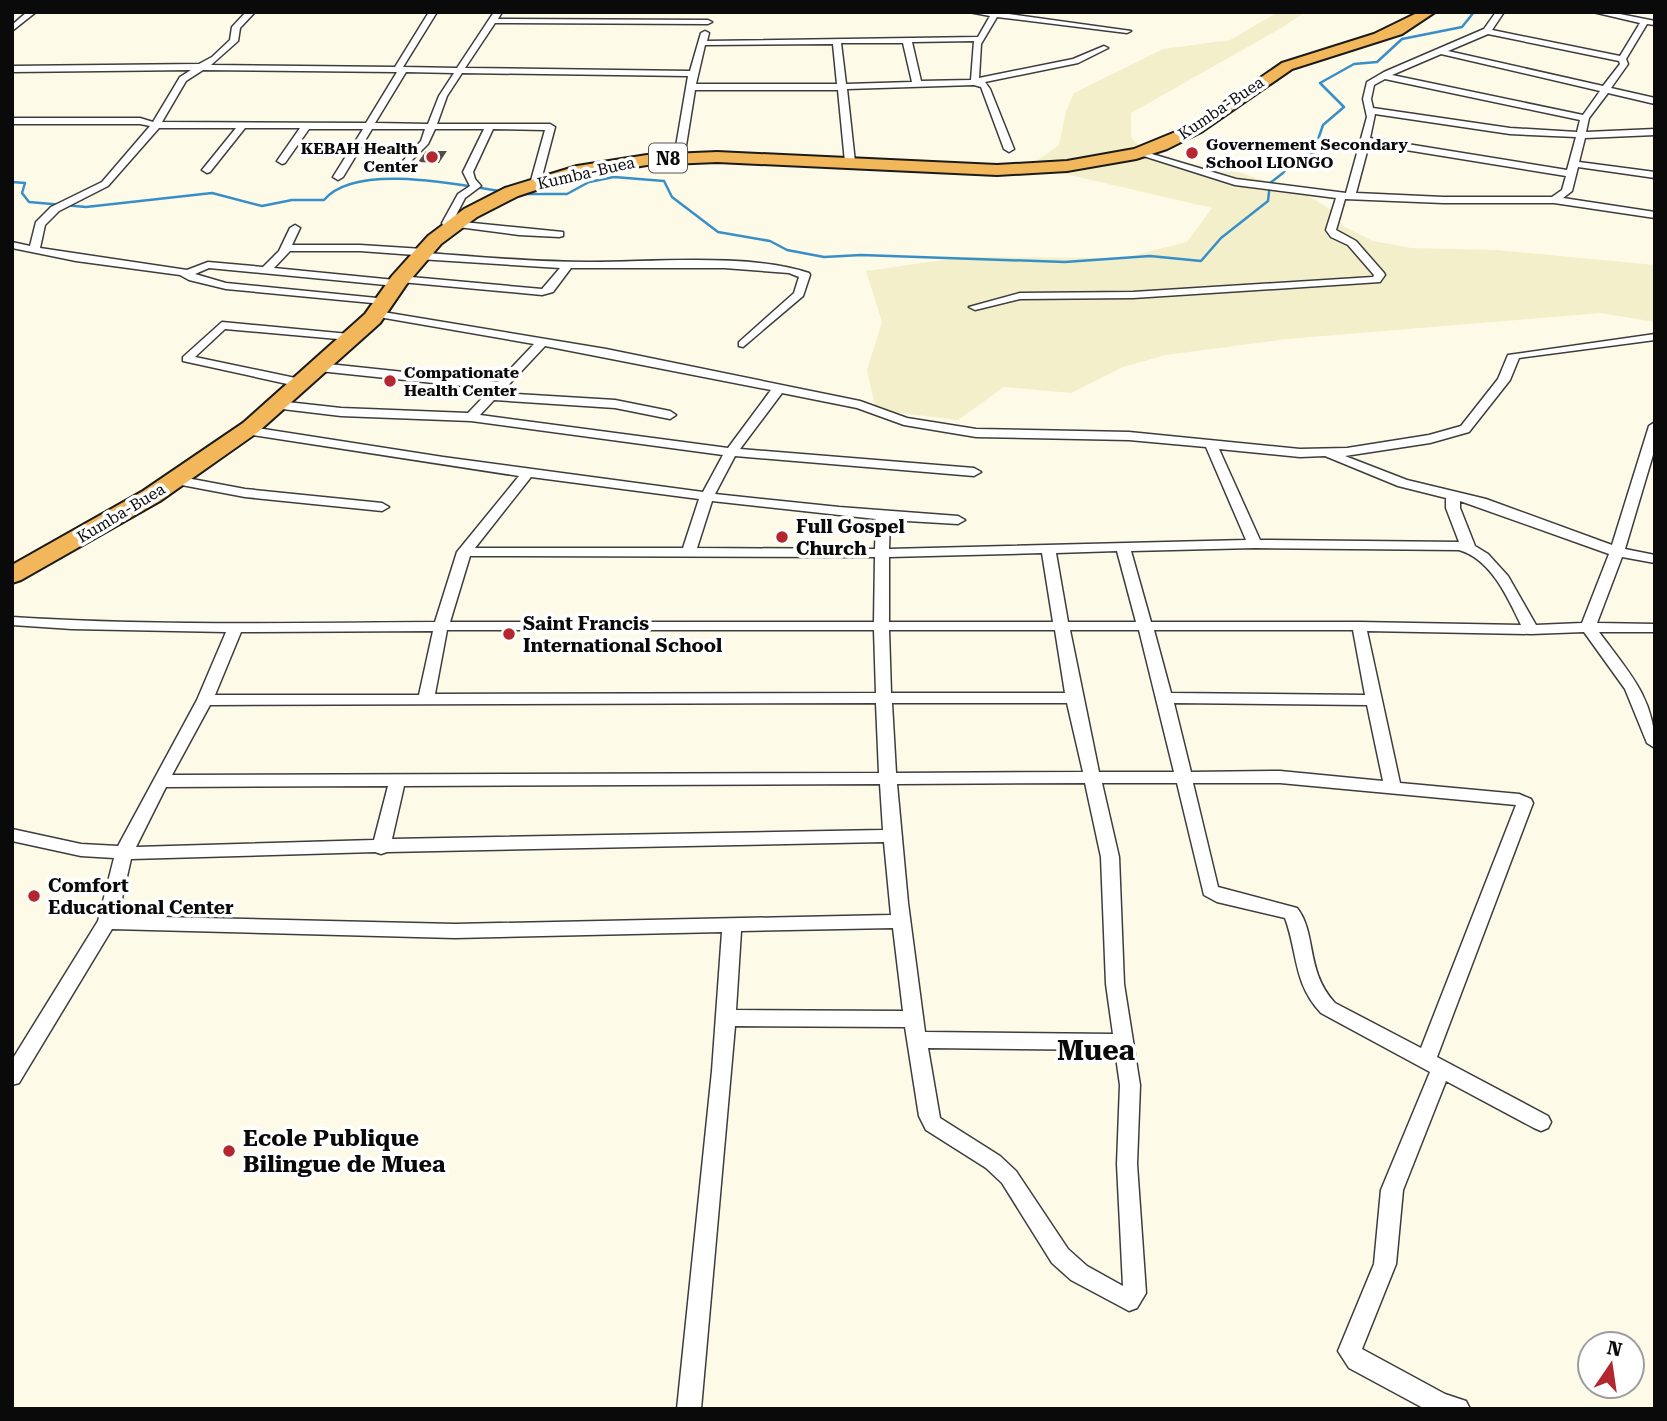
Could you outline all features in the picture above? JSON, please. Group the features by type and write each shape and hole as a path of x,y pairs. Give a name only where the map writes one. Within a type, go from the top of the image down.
{"highway":[{"name":"Kumba-Buea","path":"12,575 176,480 278,405 380,307 421,254 452,224 502,196 535,184 615,164 679,158 764,158 969,169 1056,168 1139,153 1183,137 1225,110 1270,75 1290,65 1394,31 1428,12"}],"street":[{"path":"12,29 32,12"},
{"path":"34,251 40,224 55,209 105,184 156,125 183,79 215,60 234,41 236,27 251,12"},
{"path":"338,177 433,12"},
{"path":"972,12 1127,31"},
{"path":"975,307 1020,296 1121,296 1376,280 1380,275 1352,243 1335,235 1331,230 1345,197 1371,117 1368,87 1384,76 1487,31 1500,12"},
{"path":"1597,12 1650,22 1622,59"},
{"path":"975,82 979,39 995,15"},
{"path":"407,162 425,142 443,96 496,17 709,17 693,74 679,158"},
{"path":"1487,31 1622,59"},
{"path":"703,43 979,39"},
{"path":"907,40 917,85"},
{"path":"837,41 841,87 846,105 850,162"},
{"path":"692,87 841,87 975,82 1075,61 1104,48"},
{"path":"1438,51 1655,101"},
{"path":"1554,200 1567,191 1585,118 1624,64 1622,59"},
{"path":"12,69 201,67 693,74"},
{"path":"1384,76 1585,118"},
{"path":"975,82 984,85 1009,149"},
{"path":"1369,110 1510,131 1582,135 1655,132"},
{"path":"12,121 140,121 156,125 551,128 535,184"},
{"path":"12,135 27,121"},
{"path":"207,170 243,125"},
{"path":"282,161 307,125"},
{"path":"490,126 468,172 470,180 476,186 461,195 446,222 559,234"},
{"path":"1363,140 1573,169 1655,175"},
{"path":"1139,153 1243,184 1345,197 1554,200 1655,215"},
{"path":"264,272 285,248 295,228"},
{"path":"12,246 54,256 95,258 189,274 193,278 226,286 380,307 860,405 904,421 976,433 1119,435 1300,453 1326,453 1430,439 1465,429 1504,380 1512,357 1655,338"},
{"path":"285,248 360,248 568,265 724,265 790,270 806,275 799,294 743,344"},
{"path":"189,274 208,265 264,272 546,292 568,265"},
{"path":"301,383 187,359 222,325 349,337"},
{"path":"471,417 544,341"},
{"path":"319,368 499,386"},
{"path":"688,553 707,497 731,452 779,388"},
{"path":"489,397 615,404 670,415"},
{"path":"278,405 341,412 471,417 731,452 974,472"},
{"path":"244,430 707,497 883,517 958,520"},
{"path":"1588,627 1617,552 1653,435"},
{"path":"1211,444 1255,544"},
{"path":"1326,453 1404,482 1481,502 1617,552 1655,559"},
{"path":"426,698 441,625 464,552 528,473"},
{"path":"176,480 245,493 382,507"},
{"path":"1453,495 1453,508 1468,547"},
{"path":"883,517 881,627 889,780 902,921 918,1040 933,1124 993,1162 1009,1177 1060,1256 1079,1273 1129,1301 1135,1293 1127,1164 1130,1093 1115,984 1110,857 1074,698 1048,548"},
{"path":"464,552 882,553 1255,544 1468,547 1475,550 1511,591 1531,630"},
{"path":"1123,547 1165,698 1210,890 1217,895 1291,914 1295,918 1308,975 1323,1004 1541,1122"},
{"path":"12,564 33,564"},
{"path":"12,621 72,625 235,628 441,625 1359,626 1531,630 1655,628"},
{"path":"1359,626 1392,786"},
{"path":"1588,627 1632,688 1655,743"},
{"path":"13,1072 107,922 124,853 205,700 235,628"},
{"path":"205,700 1074,698"},
{"path":"1165,698 1375,701"},
{"path":"160,781 1280,777 1519,800 1525,803 1392,1190 1385,1265 1350,1351 1357,1360 1441,1405 1458,1409"},
{"path":"381,848 397,782"},
{"path":"12,835 81,850 124,853 381,848 586,840 894,836"},
{"path":"107,922 455,931 902,921"},
{"path":"689,1409 726,1018 732,926"},
{"path":"726,1018 915,1019"},
{"path":"918,1040 1123,1042"}],"shaded area":[{"path":"1278,12 1305,12 1131,113 1131,137 1143,150 1172,160 1242,173 1308,196 1333,211 1343,226 1373,241 1411,248 1497,250 1655,265 1655,322 1601,313 1287,339 1166,355 1123,367 1071,393 1004,387 958,420 876,410 867,370 882,322 866,271 964,257 1124,258 1187,242 1212,208 1061,173 1023,171 1059,145 1066,111 1074,93 1163,49 1230,40"}],"building":[{"name":"KEBAH Health Center","path":"426,151 447,151 439,163 418,162"}],"waterway":[{"path":"520,194 567,194 589,182 614,177 664,181 672,197 718,232 770,241 787,250 824,257 861,255 1065,262 1150,256 1201,261 1221,238 1268,201 1270,183 1283,173 1294,158 1313,154 1323,125 1344,107 1320,83 1354,64 1377,62 1402,39 1462,27 1474,12"},
{"path":"12,182 25,183 22,193 29,202 86,207 212,193 262,206 292,200 324,200 339,188 383,179 437,181 505,192"}],"place":[{"name":"Governement Secondary School LIONGO","path":"1192,153"},
{"name":"KEBAH Health Center","path":"432,157"},
{"name":"Compationate Health Center","path":"390,381"},
{"name":"Full Gospel Church","path":"782,537"},
{"name":"Saint Francis International School","path":"509,634"},
{"name":"Comfort Educational Center","path":"34,896"},
{"name":"Ecole Publique Bilingue de Muea","path":"229,1151"}],"district":[{"name":"Muea","path":"1096,1050"}]}
